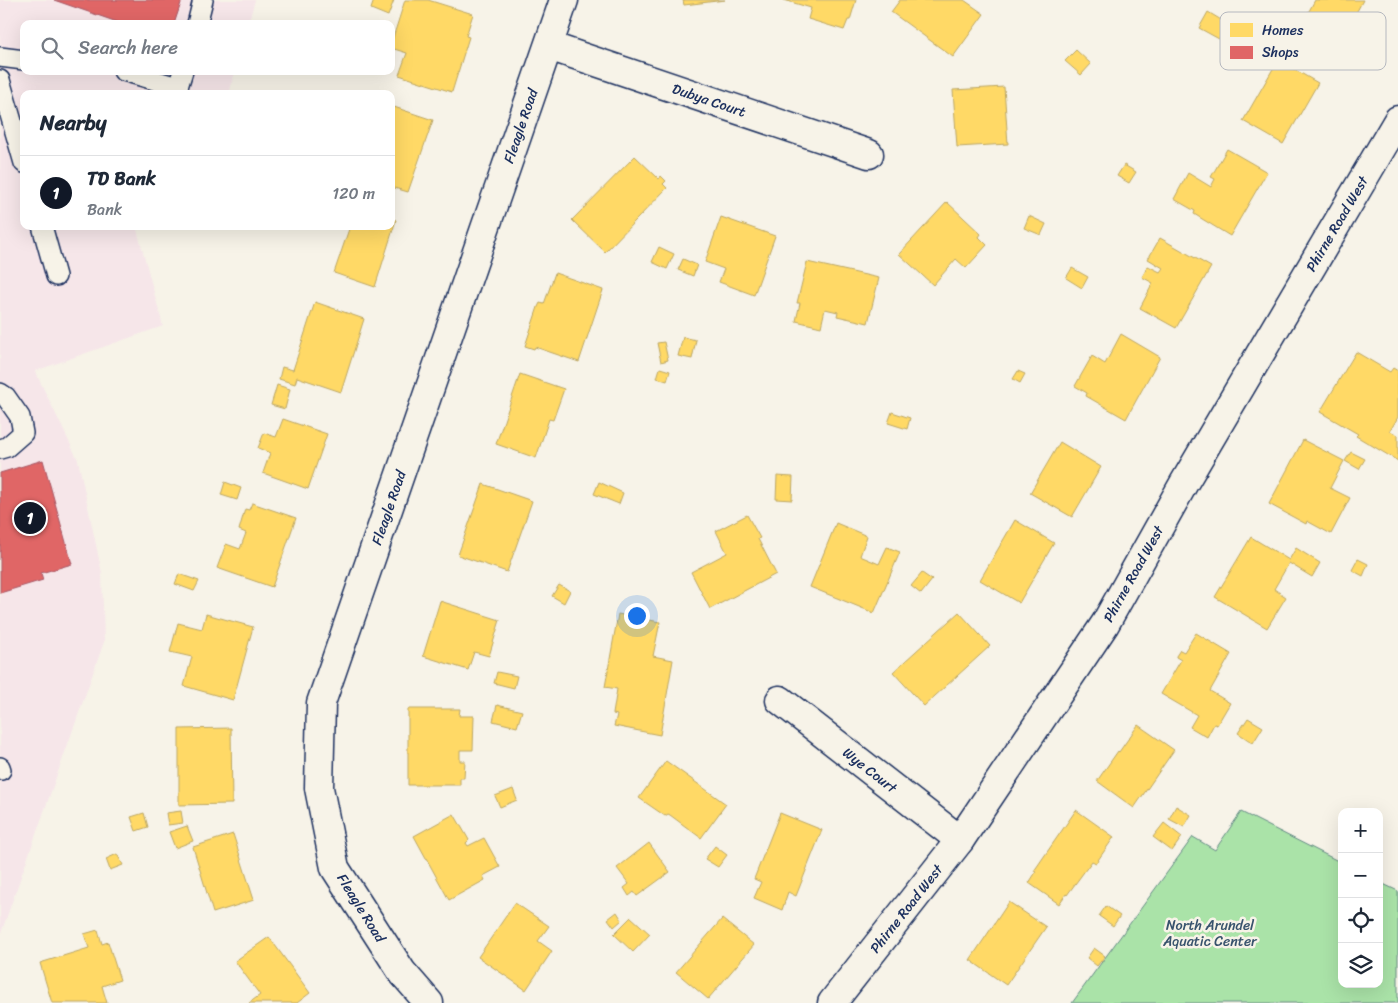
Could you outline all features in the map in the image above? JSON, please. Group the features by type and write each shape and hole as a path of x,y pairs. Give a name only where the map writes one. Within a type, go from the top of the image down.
{"street":[{"name":"Fleagle Road","path":"429,1003 402,972 335,868 319,788 321,703 564,0"},
{"name":"Dubya Court","path":"549,46 869,154"},
{"name":"Phirne Road West","path":"832,1003 960,840 1105,624 1189,474 1397,123"},
{"name":"Wye Court","path":"780,700 960,840"}],"lane":[{"path":"198,20 203,0"},
{"path":"0,57 20,60"},
{"path":"137,75 178,87 182,75"},
{"path":"0,80 20,149"},
{"path":"43,230 56,276"},
{"path":"0,393 6,397 20,417 23,433 7,447 0,450"}],"shaded area":[{"path":"0,0 255,0 249,20 20,20 20,75 234,75 230,90 20,90 20,230 137,230 163,326 35,371 78,460 102,573 104,642 0,936"}],"green space":[{"name":"North Arundel Aquatic Center","path":"1241,812 1338,861 1338,988 1383,988 1383,884 1398,891 1398,1003 1072,1003 1193,837 1215,850"}],"building: Homes":[{"path":"374,0 394,0 388,16 371,9"},
{"path":"405,0 428,0 473,14 466,36 469,37 452,92 399,75 407,53 395,49 395,31"},
{"path":"683,0 725,0 684,5"},
{"path":"784,0 856,0 850,20 848,20 844,30 808,19 811,8"},
{"path":"900,0 964,0 984,14 953,57 891,12"},
{"path":"1315,0 1363,0 1357,12 1308,12"},
{"path":"1208,12 1220,19 1220,37 1219,39 1199,28"},
{"path":"1076,50 1091,64 1081,75 1065,61"},
{"path":"1272,70 1295,70 1318,83 1283,144 1243,121"},
{"path":"1004,87 1008,144 957,147 953,90"},
{"path":"395,107 433,120 408,192 395,188"},
{"path":"1227,149 1267,172 1230,236 1194,214 1195,211 1174,199 1188,173 1211,187 1215,179 1211,177"},
{"path":"635,156 659,179 661,176 666,181 663,184 667,188 605,252 572,220"},
{"path":"1124,165 1136,172 1129,183 1117,176"},
{"path":"947,202 981,234 979,237 987,245 966,268 956,259 933,285 899,254"},
{"path":"1029,216 1046,224 1041,235 1024,228"},
{"path":"721,217 775,236 754,295 719,282 724,269 705,262"},
{"path":"349,230 393,230 375,287 334,273"},
{"path":"1160,238 1211,267 1176,328 1140,308 1153,283 1142,277 1148,266 1160,272 1163,268 1148,259"},
{"path":"659,247 674,254 667,269 652,262"},
{"path":"683,259 697,265 693,276 678,270"},
{"path":"807,262 879,278 868,323 837,316 838,312 825,309 821,327 796,321 800,303 797,303"},
{"path":"1072,268 1088,277 1082,288 1066,278"},
{"path":"555,273 603,290 579,362 535,347 534,349 525,346 538,307 540,303 544,304"},
{"path":"315,302 364,319 341,392 297,377 295,384 279,379 282,367 293,370"},
{"path":"1121,334 1160,357 1126,419 1086,396 1087,393 1075,386 1092,356 1105,364"},
{"path":"683,337 696,340 692,359 678,356"},
{"path":"664,342 668,360 661,362 657,343"},
{"path":"1356,352 1390,372 1393,368 1398,371 1398,417 1390,431 1398,435 1398,461 1356,436 1358,434 1320,412"},
{"path":"660,368 670,371 667,381 657,378"},
{"path":"1018,371 1025,374 1020,383 1013,379"},
{"path":"520,374 564,389 553,420 549,419 536,458 496,444"},
{"path":"277,385 290,389 285,409 271,405"},
{"path":"892,412 910,418 907,429 888,423"},
{"path":"283,419 327,434 308,489 263,473 270,453 258,448 264,433 276,437"},
{"path":"1303,440 1344,461 1330,488 1350,498 1331,534 1307,521 1306,524 1269,504"},
{"path":"1060,442 1101,467 1072,517 1030,493"},
{"path":"1351,452 1365,459 1359,469 1345,461"},
{"path":"777,476 793,477 792,500 776,499"},
{"path":"225,482 241,488 237,500 221,495"},
{"path":"599,482 623,493 619,504 594,494"},
{"path":"483,484 532,501 507,572 458,555"},
{"path":"252,503 296,518 272,587 217,568 226,544 240,549 246,533 239,530 245,509 249,510"},
{"path":"747,515 760,538 758,539 776,574 710,609 691,572 727,553 716,531"},
{"path":"1015,520 1054,543 1019,603 980,580"},
{"path":"836,523 867,536 860,556 879,564 887,547 900,552 874,613 810,587"},
{"path":"1251,537 1289,560 1296,548 1320,563 1312,577 1289,563 1274,589 1286,597 1267,628 1215,597"},
{"path":"1358,559 1368,564 1363,576 1352,570"},
{"path":"922,573 932,580 921,594 911,586"},
{"path":"179,574 199,581 194,591 175,584"},
{"path":"559,585 570,591 564,603 552,596"},
{"path":"440,601 500,620 489,656 474,652 468,670 423,656"},
{"path":"959,612 990,646 924,706 893,672"},
{"path":"206,614 253,627 233,700 184,686 192,657 170,652 178,623 202,629"},
{"path":"618,614 660,622 653,656 673,660 660,735 614,726 617,715 613,714 617,689 605,687"},
{"path":"1196,633 1231,654 1210,691 1230,703 1217,725 1214,724 1207,737 1190,727 1197,715 1161,694 1181,660 1176,656 1180,650 1184,652"},
{"path":"497,672 517,676 514,688 494,683"},
{"path":"497,705 522,711 517,727 493,721"},
{"path":"408,709 460,709 459,716 474,716 473,750 460,750 460,761 465,761 464,778 460,778 460,785 408,785"},
{"path":"1248,718 1263,727 1253,743 1238,733"},
{"path":"1138,725 1174,750 1134,808 1097,781"},
{"path":"231,728 232,804 179,805 179,729"},
{"path":"666,761 726,804 701,838 670,815 665,816 639,798"},
{"path":"513,789 517,800 500,807 495,796"},
{"path":"1176,806 1191,815 1184,827 1169,819"},
{"path":"1076,810 1114,837 1096,863 1092,861 1059,904 1029,883 1036,872 1034,871"},
{"path":"181,811 183,823 168,825 166,813"},
{"path":"144,813 148,827 136,831 131,817"},
{"path":"780,813 822,830 796,896 788,892 782,910 754,898 761,882 754,879"},
{"path":"454,814 469,840 466,843 468,846 484,838 500,867 483,876 485,880 449,900 414,836"},
{"path":"1164,823 1182,837 1172,851 1153,837"},
{"path":"187,826 193,841 175,848 169,832"},
{"path":"233,834 254,900 213,913 193,847"},
{"path":"649,843 670,872 637,896 634,892 629,896 624,888 629,884 617,868"},
{"path":"715,846 727,855 718,867 705,859"},
{"path":"117,854 123,865 110,870 106,859"},
{"path":"1009,902 1046,927 1006,985 970,960"},
{"path":"515,903 549,926 538,941 552,951 526,990 478,957"},
{"path":"1106,906 1120,916 1113,926 1099,916"},
{"path":"617,912 622,920 614,927 608,919"},
{"path":"631,917 650,934 633,952 614,934"},
{"path":"722,919 754,945 708,999 676,972"},
{"path":"98,930 102,944 108,942 120,980 102,986 107,1003 52,1003 40,963 89,948 84,934"},
{"path":"269,937 310,993 297,1003 249,1003 260,995 235,961"},
{"path":"1094,948 1105,956 1097,966 1087,958"}],"building: Shops":[{"path":"54,0 182,0 175,20 112,20"},
{"path":"43,460 72,564 41,573 43,580 0,593 0,473"}],"place":[{"name":"TD Bank","path":"30,518"}]}
